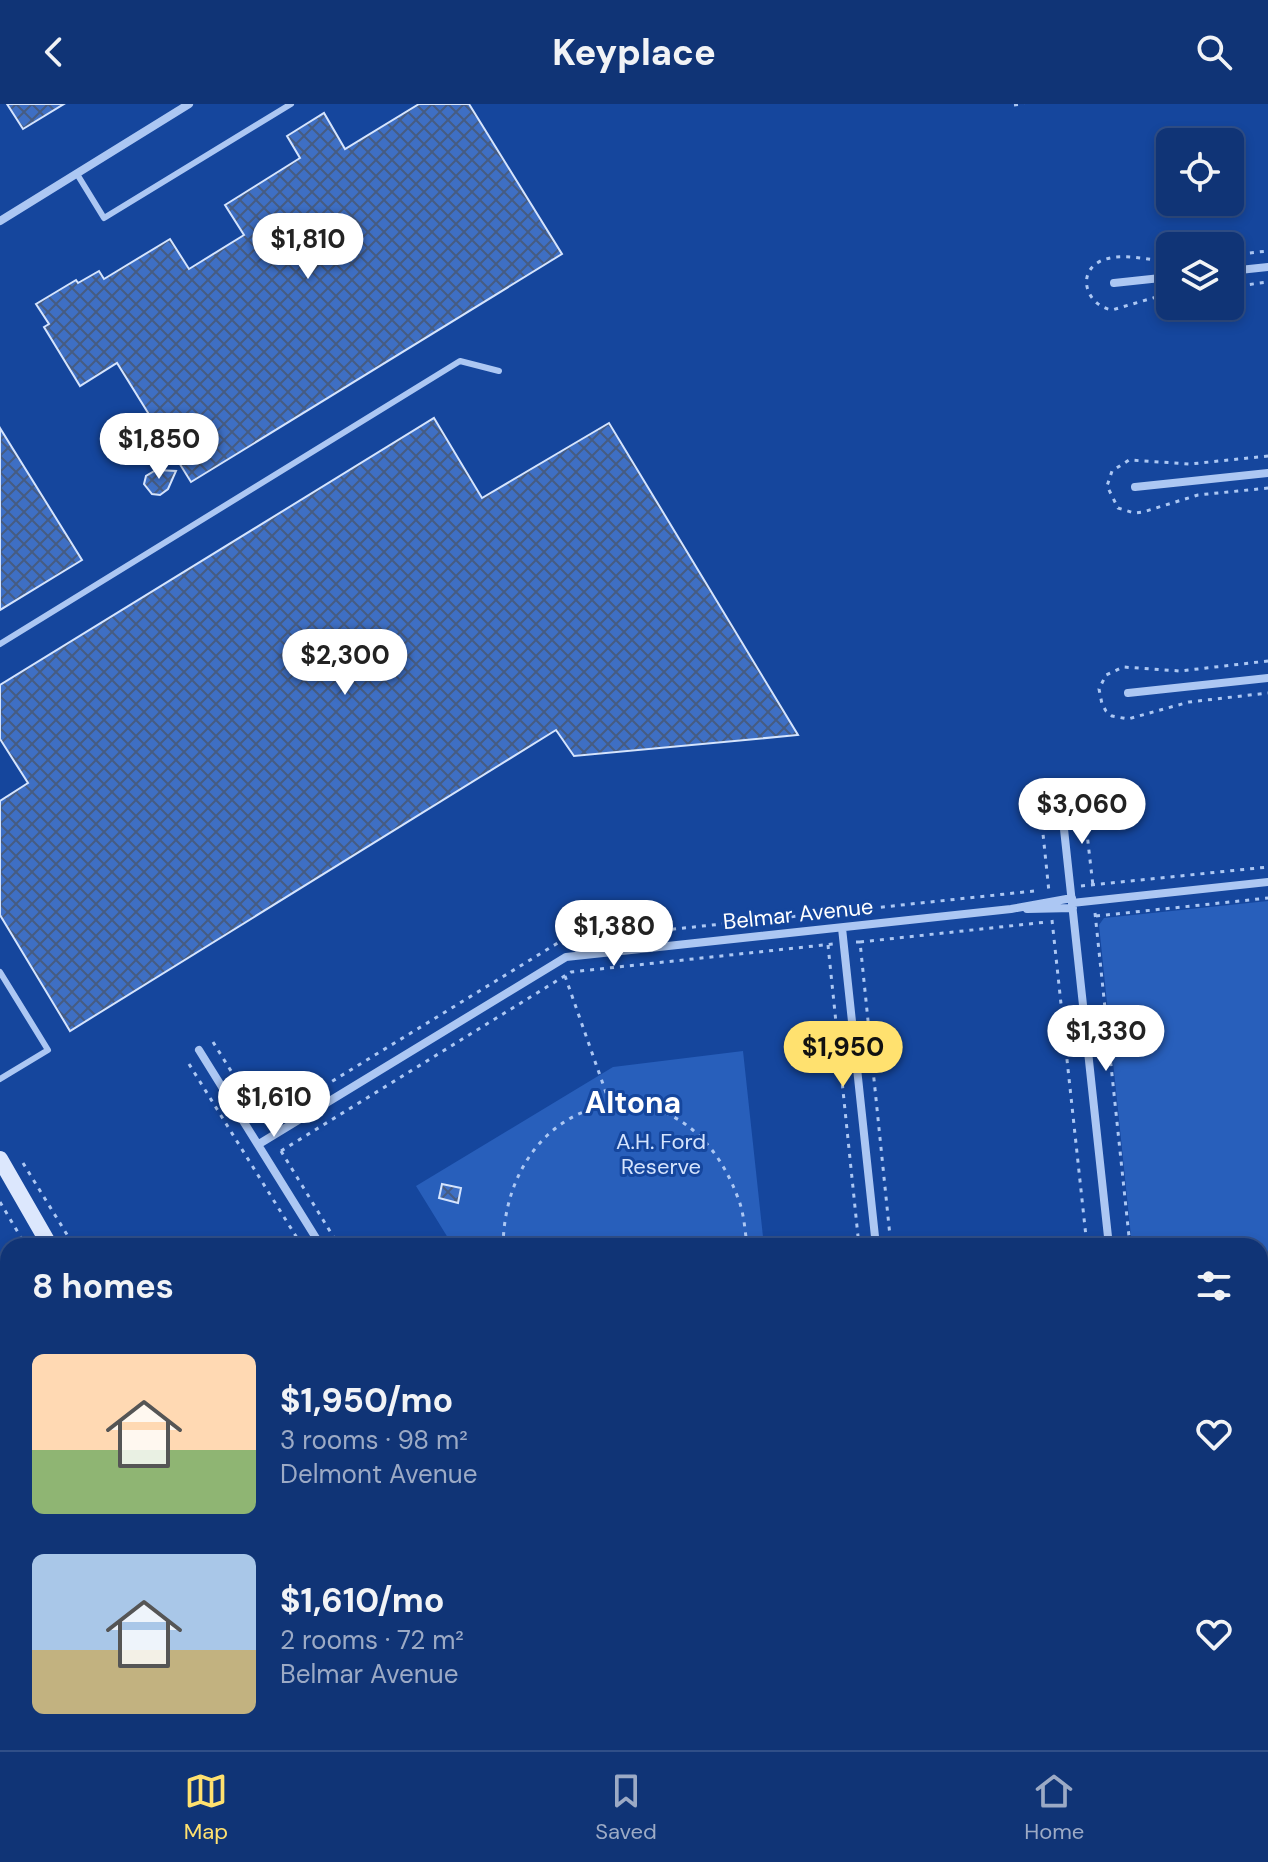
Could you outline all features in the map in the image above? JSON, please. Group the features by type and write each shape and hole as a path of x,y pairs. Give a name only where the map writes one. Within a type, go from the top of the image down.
{"main road":[{"path":"0,1159 45,1238"}],"street":[{"path":"0,221 189,104"},
{"path":"1244,270 1268,267"},
{"path":"1114,283 1156,278"},
{"path":"1135,487 1268,473"},
{"path":"1128,693 1268,678"},
{"path":"1060,792 1108,1238"},
{"name":"Belmar Avenue","path":"259,1144 566,957 1268,882"},
{"path":"842,928 875,1238"},
{"path":"199,1050 316,1238"}],"lane":[{"path":"271,104 276,113"},
{"path":"77,174 104,218 291,104"},
{"path":"0,644 460,361 499,371"},
{"path":"0,972 48,1050 0,1079"}],"path":[{"path":"1014,105 1024,104"},
{"path":"1244,254 1268,251"},
{"path":"1244,285 1268,282"},
{"path":"1082,790 1092,885 1268,867"},
{"path":"1039,795 1086,1238"},
{"path":"1096,916 1268,898"},
{"path":"1094,900 1129,1238"},
{"path":"281,1151 571,972 1052,921"},
{"path":"860,942 890,1238"},
{"path":"828,945 858,1238"},
{"path":"565,976 610,1104"},
{"path":"189,1064 297,1238"},
{"path":"504,1238 509,1199 534,1148 575,1115 610,1104 639,1104 670,1116 697,1135 722,1167 739,1199 746,1238"},
{"path":"23,1163 69,1238"},
{"path":"0,1202 21,1238"}],"green space":[{"path":"1268,901 1268,1238 1131,1238 1099,925 1104,918"},
{"name":"A.H. Ford Reserve","path":"743,1051 763,1238 448,1238 416,1186 613,1067"}],"building":[{"path":"7,104 64,104 23,129"},
{"path":"419,104 469,104 562,254 191,482 117,363 80,386 44,327 49,324 36,304 76,280 78,283 99,271 104,279 170,239 189,269 244,235 225,205 300,158 287,136 324,113 345,149"},
{"path":"434,418 482,498 609,423 798,735 574,756 556,730 70,1031 0,915 0,801 28,783 0,739 0,685"},
{"path":"0,428 82,560 0,610"},
{"path":"156,470 176,471 168,489 160,495 152,494 144,484 146,476"},
{"path":"442,1184 461,1188 458,1203 439,1198"}],"district":[{"name":"Altona","path":"633,1102"}]}
